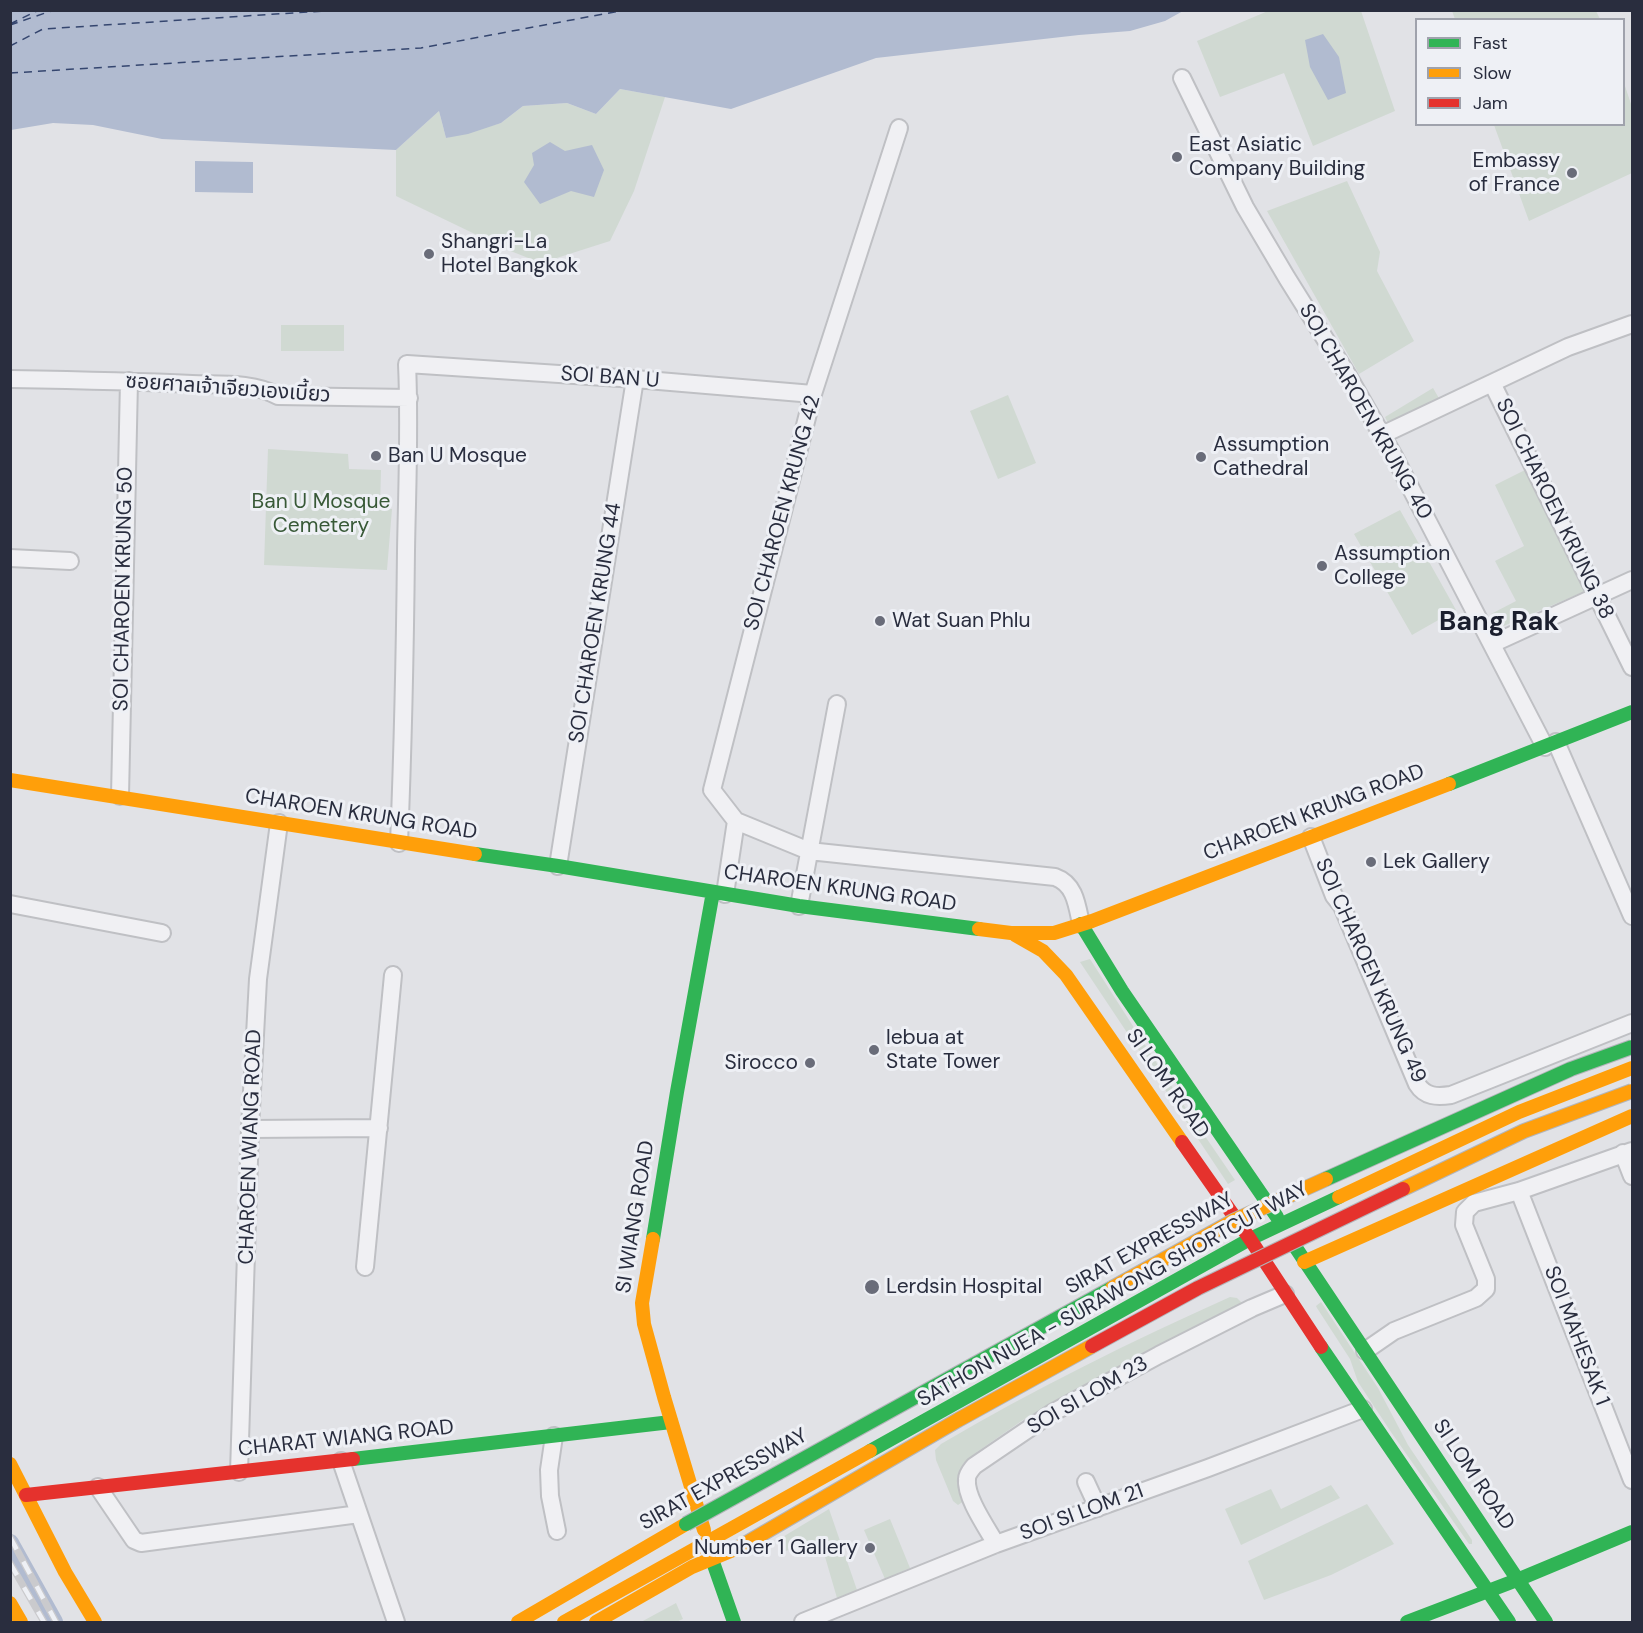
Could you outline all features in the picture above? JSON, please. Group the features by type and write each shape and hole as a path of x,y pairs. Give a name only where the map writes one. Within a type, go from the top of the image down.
{"main road":[{"name":"CHAROEN KRUNG ROAD","path":"10,780 799,906 1011,933 1054,933 1311,837 1632,712"},
{"name":"SI WIANG ROAD","path":"708,1542 671,1422 644,1324 642,1303 677,1092 719,893"},
{"name":"SI LOM ROAD","path":"1081,924 1122,991 1281,1223 1277,1271 1285,1294 1509,1623"},
{"name":"SI LOM ROAD","path":"1011,933 1034,943 1048,954 1072,984 1250,1239 1277,1271 1365,1351 1546,1623"},
{"path":"1048,954 1047,945 1054,933"},
{"name":"SIRAT EXPRESSWAY","path":"518,1623 686,1524 1233,1221 1571,1069 1632,1047"},
{"name":"SATHON NUEA - SURAWONG SHORTCUT WAY","path":"564,1623 1250,1239 1520,1112 1632,1068"},
{"path":"596,1623 692,1567 738,1548 958,1420 1197,1288 1524,1131 1632,1091"},
{"name":"SATHON NUEA - SURAWONG SHORTCUT WAY","path":"616,1623 669,1589 980,1413 1203,1293 1245,1277 1277,1271 1632,1116"},
{"path":"1078,1335 1090,1354"},
{"name":"CHARAT WIANG ROAD","path":"26,1495 671,1422"},
{"path":"10,1464 65,1572 95,1623"},
{"path":"10,1494 65,1572"},
{"path":"1407,1623 1632,1532"},
{"path":"714,1564 734,1623"},
{"path":"10,1603 21,1623"}],"street":[{"name":"SOI CHAROEN KRUNG 40","path":"1182,78 1245,207 1382,435 1492,644 1550,744 1632,916"},
{"name":"SOI CHAROEN KRUNG 42","path":"899,128 813,394 712,786 713,793 736,821 809,850 1062,879 1069,885 1078,907 1081,924"},
{"path":"1382,435 1568,347 1632,324"},
{"name":"SOI BAN U","path":"409,398 407,364 635,379 813,394"},
{"name":"ซอยศาลเจ้าเจียวเองเบี้ยว","path":"10,379 129,381 247,387 278,396 409,398"},
{"name":"SOI CHAROEN KRUNG 44","path":"558,866 635,379"},
{"name":"SOI CHAROEN KRUNG 50","path":"120,796 129,381"},
{"name":"SOI CHAROEN KRUNG 38","path":"1492,383 1632,667"},
{"path":"399,843 409,398"},
{"path":"10,558 70,561"},
{"path":"1492,644 1632,580"},
{"path":"799,906 837,704"},
{"path":"719,893 736,821"},
{"name":"CHAROEN WIANG ROAD","path":"239,1472 250,1129 258,979 279,823"},
{"name":"SOI CHAROEN KRUNG 49","path":"1311,837 1334,896 1342,906 1419,1088 1432,1096 1451,1095 1632,1023"},
{"path":"10,904 162,933"},
{"path":"365,1268 393,975"},
{"path":"250,1129 379,1128"},
{"path":"1365,1351 1394,1331 1476,1298 1486,1289 1486,1279 1464,1225 1465,1212 1474,1203 1519,1191 1628,1152 1632,1176"},
{"name":"SOI MAHESAK 1","path":"1519,1191 1632,1480"},
{"name":"SOI SI LOM 23","path":"996,1544 967,1486 967,1476 974,1466 1252,1308 1285,1294"},
{"name":"SOI SI LOM 21","path":"803,1623 996,1544 1098,1508 1205,1462 1363,1409"},
{"path":"554,1436 549,1470 550,1496 557,1531"},
{"path":"341,1461 396,1623"},
{"path":"1086,1482 1098,1508"},
{"path":"98,1487 134,1540 141,1543 359,1514"}],"green space":[{"path":"1268,11 1361,11 1395,111 1313,146 1284,73 1220,97 1197,41"},
{"path":"1452,11 1596,11 1600,18 1455,18"},
{"path":"1625,86 1632,107 1632,173 1529,221 1494,126 1625,126"},
{"path":"620,89 665,97 634,191 610,241 541,263 508,250 396,196 396,150 439,111 446,138 501,123 523,106 567,103 596,114"},
{"path":"1347,181 1380,252 1377,271 1414,341 1359,374 1267,211"},
{"path":"281,325 344,325 344,351 281,351"},
{"path":"1433,388 1440,400 1389,425 1385,417"},
{"path":"1008,395 1036,463 998,479 970,411"},
{"name":"Ban U Mosque Cemetery","path":"268,449 348,454 349,469 381,470 380,508 392,509 387,570 264,565"},
{"path":"1527,469 1588,590 1499,628 1491,614 1516,601 1495,561 1524,546 1495,485"},
{"path":"1400,510 1456,610 1412,635 1354,534"},
{"path":"1090,959 1181,1101 1235,1180 1228,1184 1080,962"},
{"path":"1230,1297 1237,1298 1241,1302 1238,1311 1188,1331 1124,1363 1023,1420 977,1452 963,1464 960,1486 964,1501 958,1505 953,1501 936,1460 935,1450 941,1444 1084,1366"},
{"path":"1321,1302 1378,1388 1408,1445 1472,1540 1472,1544 1469,1544 1358,1382 1350,1359 1316,1306"},
{"path":"1331,1485 1340,1498 1241,1545 1225,1509 1271,1489 1281,1509"},
{"path":"1367,1504 1394,1544 1331,1575 1264,1600 1248,1561"},
{"path":"829,1509 857,1590 837,1598 821,1543 785,1551 781,1538"},
{"path":"890,1519 910,1568 885,1579 864,1530"},
{"path":"676,1603 683,1619 676,1622 641,1622"}],"water":[{"path":"11,10 1183,11 1165,21 1130,31 876,58 731,109 620,89 596,114 567,103 523,106 501,123 468,134 446,138 439,111 396,150 162,139 93,125 53,123 11,130"},
{"path":"1323,34 1339,57 1346,93 1328,100 1310,67 1305,40"},
{"path":"550,142 565,151 592,145 604,170 594,197 571,191 540,204 524,182 534,165 532,153"},
{"path":"195,161 253,162 253,193 195,192"}],"waterway":[{"path":"10,1543 54,1622"}],"ferry route":[{"path":"10,24 39,10"},
{"path":"10,25 54,10"},
{"path":"10,46 43,29 339,10"},
{"path":"10,73 421,48 625,10"}],"railway":[{"path":"10,1537 56,1622"},
{"path":"10,1563 44,1622"}],"traffic: fast":[{"path":"1449,784 1632,712"},
{"path":"475,854 799,906 979,929"},
{"path":"653,1239 713,892"},
{"path":"1081,924 1122,991 1277,1217"},
{"path":"1326,1179 1571,1069 1632,1047"},
{"path":"870,1451 1250,1239 1339,1197"},
{"path":"1296,1248 1546,1622"},
{"path":"686,1524 1112,1288"},
{"path":"1321,1347 1509,1622"},
{"path":"353,1459 671,1422"},
{"path":"1407,1622 1517,1580 1632,1532"},
{"path":"714,1565 734,1622"}],"traffic: slow":[{"path":"10,780 475,854"},
{"path":"979,929 1011,933 1054,933 1092,921 1449,784"},
{"path":"1015,935 1043,951 1066,975 1182,1142"},
{"path":"1339,1197 1519,1112 1632,1068"},
{"path":"1403,1189 1524,1131 1632,1091"},
{"path":"1304,1262 1632,1116"},
{"path":"1112,1288 1233,1221 1326,1179"},
{"path":"653,1239 642,1303 644,1324 704,1530"},
{"path":"738,1548 958,1420 1092,1346"},
{"path":"564,1622 870,1451"},
{"path":"10,1464 65,1572 95,1622"},
{"path":"518,1622 686,1524"},
{"path":"596,1622 692,1567 738,1548"},
{"path":"10,1603 21,1622"}],"traffic: jam":[{"path":"1182,1142 1250,1239 1321,1347"},
{"path":"1092,1346 1198,1288 1403,1189"},
{"path":"26,1495 353,1459"}],"place":[{"name":"East Asiatic Company Building","path":"1177,157"},
{"name":"Embassy of France","path":"1572,173"},
{"name":"Shangri-La Hotel Bangkok","path":"429,254"},
{"name":"Ban U Mosque","path":"376,456"},
{"name":"Assumption Cathedral","path":"1201,457"},
{"name":"Assumption College","path":"1322,566"},
{"name":"Wat Suan Phlu","path":"880,621"},
{"name":"Lek Gallery","path":"1371,862"},
{"name":"lebua at State Tower","path":"874,1050"},
{"name":"Sirocco","path":"810,1063"},
{"name":"Lerdsin Hospital","path":"872,1287"},
{"name":"Number 1 Gallery","path":"870,1548"}],"district":[{"name":"Bang Rak","path":"1499,623"}]}
